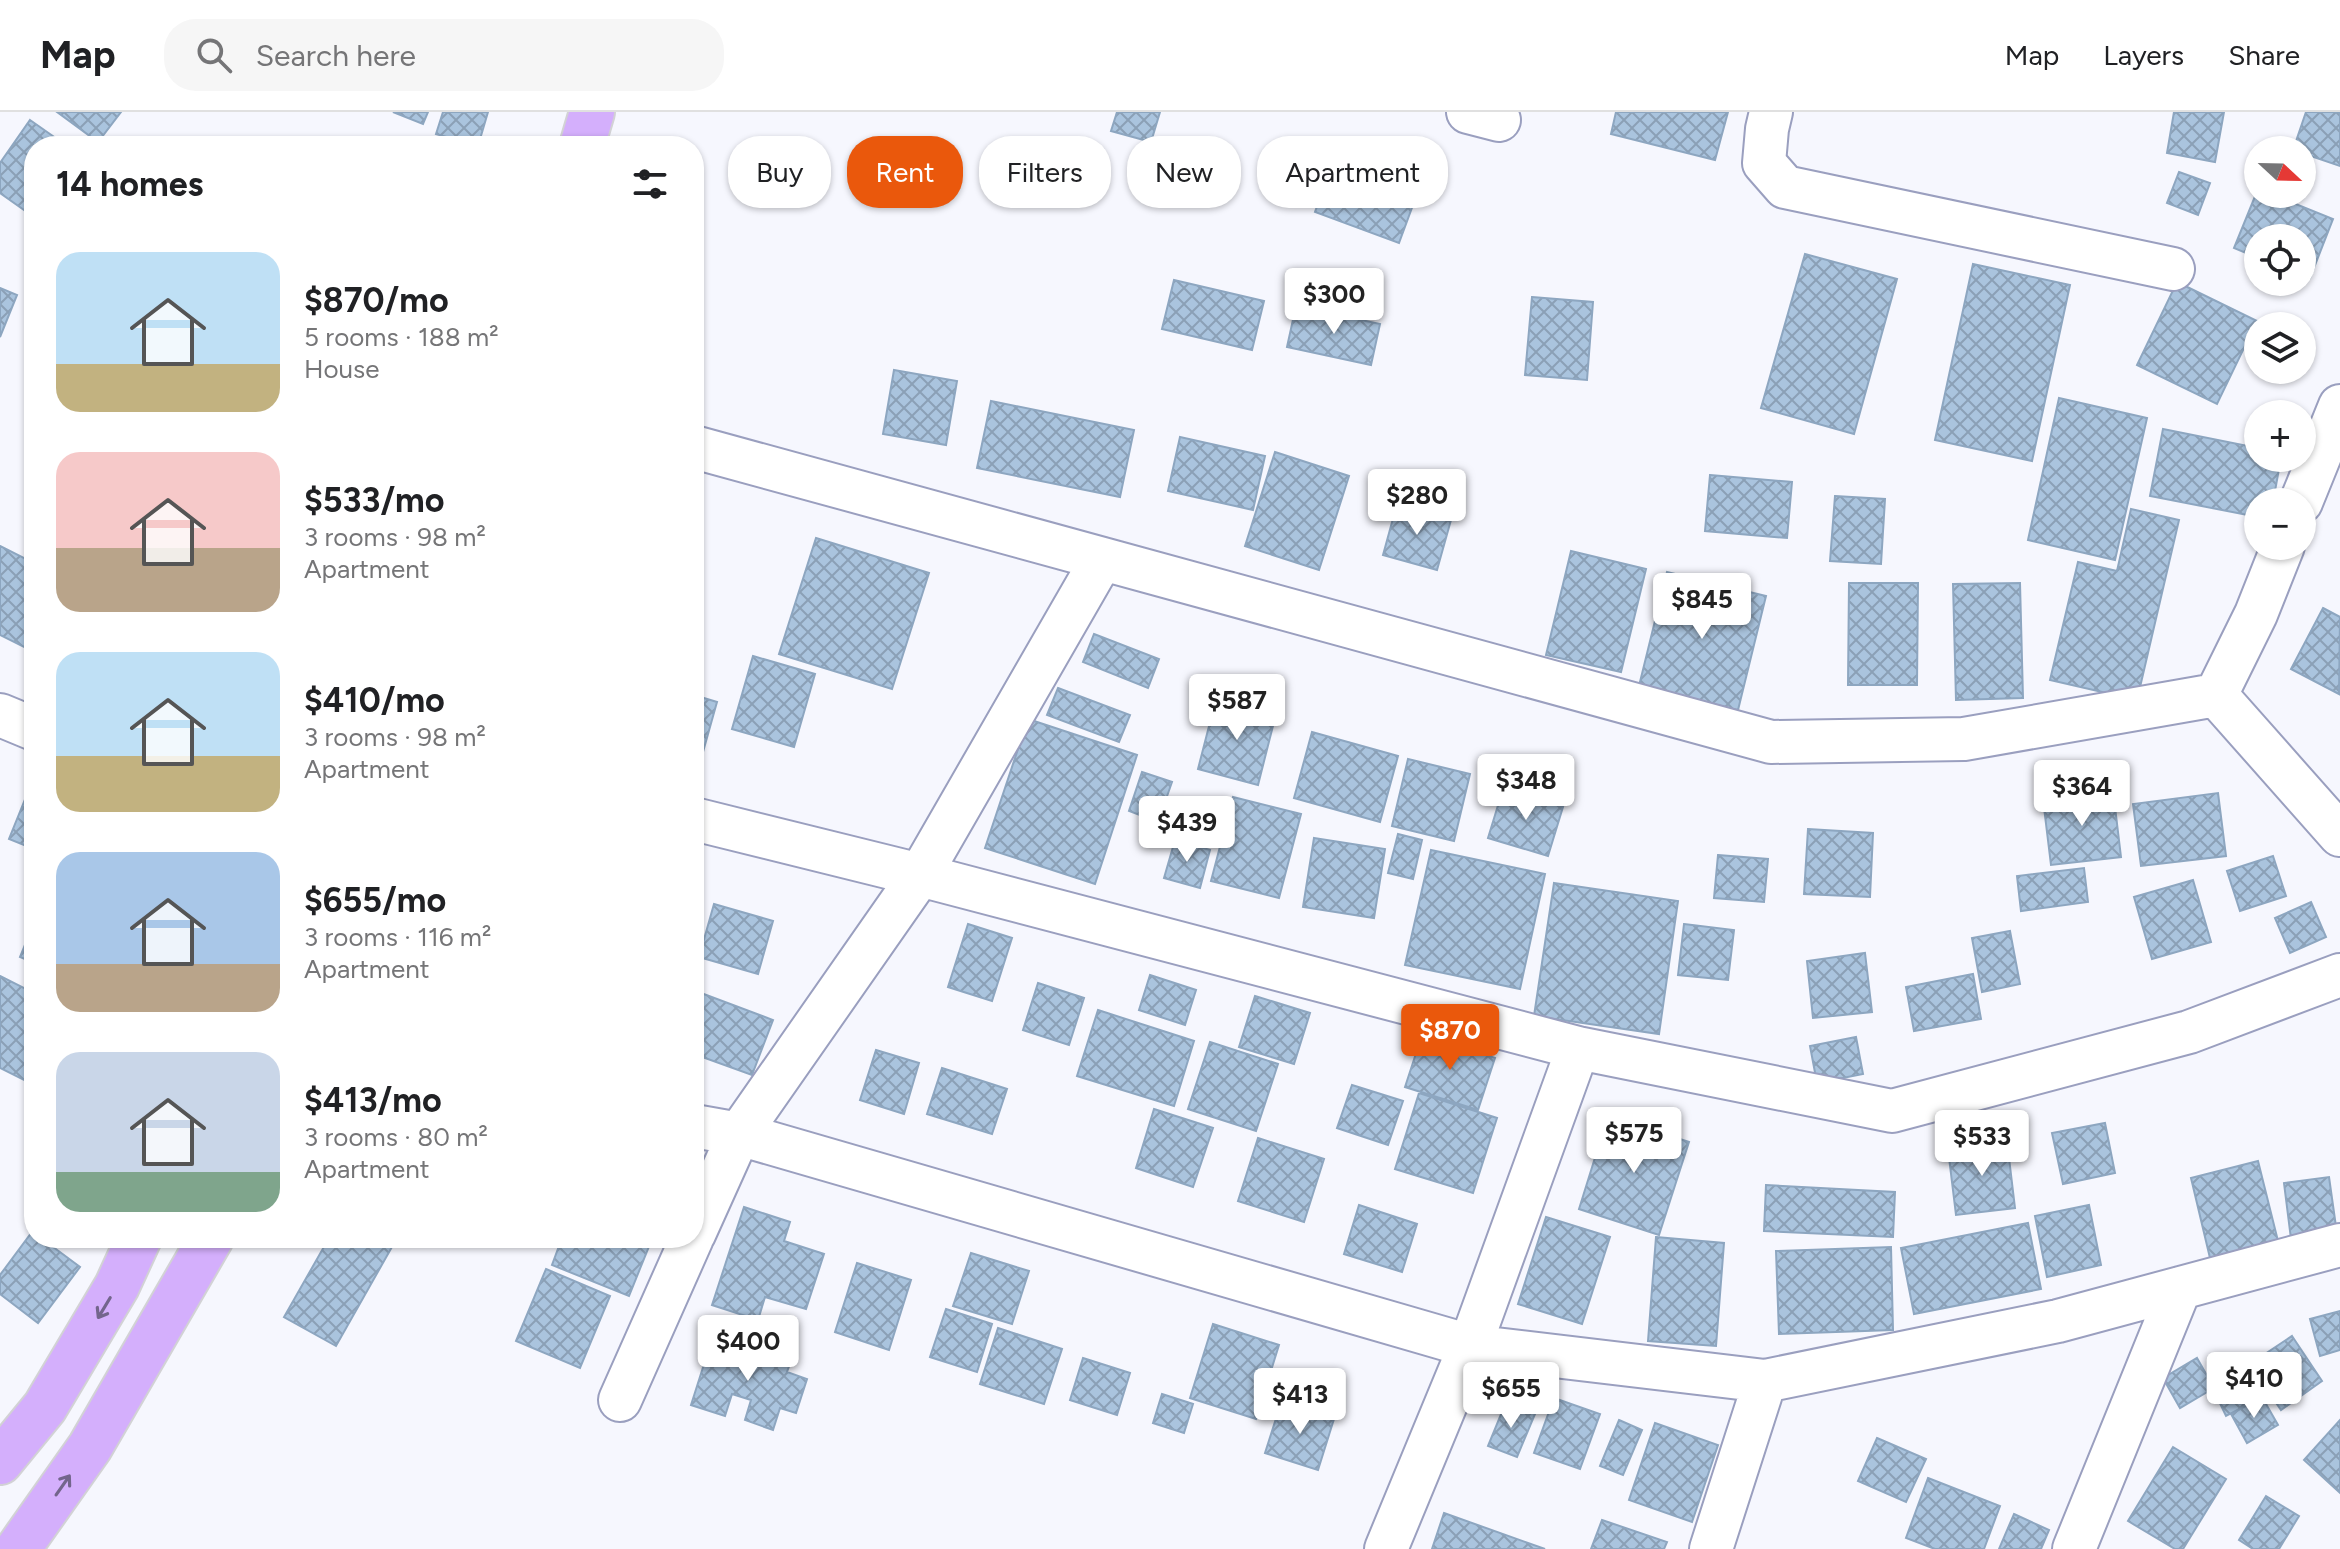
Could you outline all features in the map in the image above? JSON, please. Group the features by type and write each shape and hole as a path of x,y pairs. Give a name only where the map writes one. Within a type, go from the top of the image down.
{"highway":[{"path":"585,136 592,112"},
{"path":"0,1462 45,1407 117,1286 134,1248"},
{"path":"18,1549 90,1447 205,1248"}],"street":[{"path":"1771,112 1764,163 1785,187 2173,269"},
{"path":"2307,488 2340,406"},
{"path":"704,450 1771,742 1964,739 2216,695"},
{"path":"704,1212 739,1134 920,875 1102,559"},
{"path":"2216,695 2256,614 2277,560"},
{"path":"2216,695 2340,835"},
{"path":"704,821 1578,1048 1892,1111 2189,1032 2340,975"},
{"path":"1386,1549 1470,1346 1578,1048"},
{"path":"704,1128 739,1134 1470,1346 1765,1381 2058,1321 2340,1245"},
{"path":"620,1400 688,1248"},
{"path":"2074,1549 2180,1288"},
{"path":"1711,1549 1765,1381"}],"building":[{"path":"57,112 121,112 103,136 90,136"},
{"path":"393,112 428,112 423,124"},
{"path":"443,112 488,112 481,136 436,134"},
{"path":"1117,112 1160,112 1153,136 1129,136 1111,131"},
{"path":"1616,112 1728,112 1715,160 1611,134"},
{"path":"2174,112 2224,112 2215,162 2167,153"},
{"path":"2306,112 2340,112 2340,166 2316,158 2316,136 2298,136"},
{"path":"30,120 53,136 24,136 24,210 0,193 0,163"},
{"path":"2179,172 2210,183 2198,215 2167,203"},
{"path":"1316,208 1412,208 1399,243 1315,212"},
{"path":"2250,208 2306,208 2333,219 2316,263 2316,224 2244,224 2244,252 2234,248"},
{"path":"1805,254 1897,279 1854,434 1761,408"},
{"path":"1973,264 2070,285 2032,461 1935,440"},
{"path":"1174,280 1264,301 1252,350 1162,329"},
{"path":"2177,282 2244,315 2244,348 2217,404 2137,365"},
{"path":"0,288 17,295 0,337"},
{"path":"1532,297 1593,302 1587,380 1525,375"},
{"path":"1296,306 1380,324 1371,365 1287,347"},
{"path":"894,370 957,381 946,445 883,434"},
{"path":"2059,398 2147,418 2115,560 2028,540"},
{"path":"991,401 1134,430 1120,497 977,468"},
{"path":"2163,429 2244,445 2244,472 2278,472 2276,488 2244,488 2244,514 2150,496"},
{"path":"1180,437 1265,456 1253,510 1168,491"},
{"path":"1275,452 1349,476 1319,570 1245,546"},
{"path":"1710,475 1792,482 1787,538 1705,531"},
{"path":"1835,496 1885,499 1881,564 1830,561"},
{"path":"1397,504 1451,520 1437,570 1383,555"},
{"path":"2131,509 2179,520 2137,700 2050,680 2078,562 2117,571"},
{"path":"816,538 929,573 892,689 779,654"},
{"path":"0,546 24,558 24,647 0,635"},
{"path":"1571,551 1646,569 1621,672 1546,655"},
{"path":"1667,572 1766,596 1738,710 1639,686"},
{"path":"1849,583 1918,583 1917,685 1848,685"},
{"path":"2020,583 2023,698 1956,700 1953,584"},
{"path":"2323,608 2340,617 2339,694 2291,669"},
{"path":"1094,634 1159,659 1148,688 1083,662"},
{"path":"753,656 815,674 794,747 732,729"},
{"path":"1058,688 1130,715 1119,742 1047,715"},
{"path":"704,698 717,702 704,748"},
{"path":"1216,699 1276,714 1258,785 1198,769"},
{"path":"1028,719 1137,755 1095,884 985,848"},
{"path":"1312,732 1398,756 1380,822 1294,798"},
{"path":"1408,759 1470,774 1454,841 1392,826"},
{"path":"1142,772 1172,782 1158,822 1129,811"},
{"path":"1503,789 1563,807 1548,856 1488,838"},
{"path":"2113,790 2121,857 2051,865 2043,799"},
{"path":"2218,793 2226,856 2141,866 2133,804"},
{"path":"1233,797 1301,814 1279,898 1211,881"},
{"path":"24,802 24,845 9,839"},
{"path":"1808,829 1873,833 1870,897 1804,894"},
{"path":"1398,834 1422,840 1413,879 1388,873"},
{"path":"1314,838 1385,849 1374,918 1303,907"},
{"path":"1175,840 1210,850 1200,888 1164,878"},
{"path":"1431,850 1545,874 1520,989 1405,965"},
{"path":"1718,855 1768,859 1764,902 1714,898"},
{"path":"2273,856 2286,896 2240,911 2227,871"},
{"path":"2084,868 2088,902 2021,911 2017,876"},
{"path":"2193,880 2211,942 2152,959 2134,897"},
{"path":"1554,883 1678,901 1659,1034 1534,1016"},
{"path":"2311,902 2326,937 2290,953 2275,918"},
{"path":"714,904 773,921 758,974 704,958 704,939"},
{"path":"968,924 1012,938 992,1001 948,987"},
{"path":"1684,924 1734,930 1728,980 1678,975"},
{"path":"2010,931 2020,984 1982,992 1972,938"},
{"path":"1865,953 1872,1012 1813,1018 1807,961"},
{"path":"1973,974 1981,1019 1914,1031 1906,987"},
{"path":"1150,975 1196,990 1185,1025 1139,1010"},
{"path":"0,976 24,988 24,1080 0,1068"},
{"path":"1038,983 1084,998 1069,1045 1023,1030"},
{"path":"704,994 773,1020 752,1075 704,1058"},
{"path":"1255,996 1310,1013 1294,1064 1239,1047"},
{"path":"1098,1010 1194,1041 1174,1106 1077,1076"},
{"path":"1422,1035 1495,1058 1478,1110 1405,1087"},
{"path":"1856,1037 1863,1074 1817,1083 1810,1046"},
{"path":"1210,1042 1278,1064 1256,1131 1188,1109"},
{"path":"876,1050 919,1063 904,1114 860,1100"},
{"path":"942,1068 1007,1089 992,1134 927,1114"},
{"path":"1352,1085 1403,1101 1388,1145 1337,1128"},
{"path":"1419,1093 1497,1118 1473,1193 1395,1169"},
{"path":"1154,1109 1213,1128 1193,1187 1136,1168"},
{"path":"1608,1116 1689,1142 1659,1235 1579,1209"},
{"path":"2105,1123 2115,1173 2063,1184 2052,1133"},
{"path":"1258,1138 1324,1159 1304,1222 1238,1201"},
{"path":"2007,1141 2015,1208 1956,1215 1948,1149"},
{"path":"2258,1161 2278,1241 2210,1258 2191,1178"},
{"path":"2329,1177 2338,1241 2292,1247 2284,1183"},
{"path":"1766,1185 1895,1192 1893,1237 1764,1231"},
{"path":"1359,1205 1417,1224 1402,1272 1344,1254"},
{"path":"2089,1205 2101,1265 2047,1277 2035,1216"},
{"path":"744,1207 790,1222 784,1241 824,1254 806,1309 765,1297 758,1320 712,1305"},
{"path":"1546,1217 1610,1237 1582,1324 1518,1304"},
{"path":"2028,1223 2041,1289 1914,1314 1901,1248"},
{"path":"1656,1237 1724,1243 1716,1346 1648,1341"},
{"path":"24,1243 24,1248 54,1248 80,1267 38,1323 0,1294 0,1275"},
{"path":"1891,1247 1893,1330 1779,1334 1776,1251"},
{"path":"323,1248 391,1248 336,1346 284,1317"},
{"path":"558,1248 648,1248 629,1296 552,1265"},
{"path":"971,1253 1029,1271 1012,1324 953,1306"},
{"path":"857,1263 911,1280 889,1350 835,1332"},
{"path":"546,1269 610,1296 580,1368 516,1341"},
{"path":"946,1309 992,1324 977,1372 930,1357"},
{"path":"2340,1311 2340,1350 2320,1356 2310,1319"},
{"path":"1213,1324 1279,1345 1256,1419 1190,1398"},
{"path":"998,1328 1062,1349 1044,1404 980,1384"},
{"path":"713,1336 791,1361 787,1372 807,1379 796,1413 780,1408 773,1430 745,1420 751,1400 732,1394 725,1416 691,1405"},
{"path":"2292,1336 2322,1381 2281,1410 2250,1364"},
{"path":"1083,1358 1130,1373 1117,1415 1070,1400"},
{"path":"2197,1358 2214,1388 2180,1408 2163,1378"},
{"path":"2242,1379 2253,1402 2226,1416 2215,1393"},
{"path":"1162,1394 1193,1404 1184,1433 1153,1423"},
{"path":"2262,1397 2278,1425 2247,1443 2231,1414"},
{"path":"1554,1398 1600,1414 1580,1469 1534,1453"},
{"path":"1506,1402 1535,1414 1517,1457 1488,1446"},
{"path":"1281,1403 1334,1419 1318,1470 1265,1453"},
{"path":"1619,1420 1642,1430 1623,1475 1600,1466"},
{"path":"2340,1420 2340,1493 2304,1460"},
{"path":"1655,1423 1718,1445 1692,1522 1629,1500"},
{"path":"1877,1438 1926,1459 1906,1502 1858,1481"},
{"path":"2173,1447 2226,1479 2183,1549 2175,1549 2128,1521"},
{"path":"1928,1478 2000,1506 1984,1549 1935,1549 1906,1538"},
{"path":"2266,1496 2299,1516 2279,1549 2253,1549 2239,1540"},
{"path":"1444,1513 1545,1549 1432,1549"},
{"path":"2014,1514 2049,1530 2041,1549 1999,1549"},
{"path":"1602,1520 1667,1542 1664,1549 1591,1549"}]}
